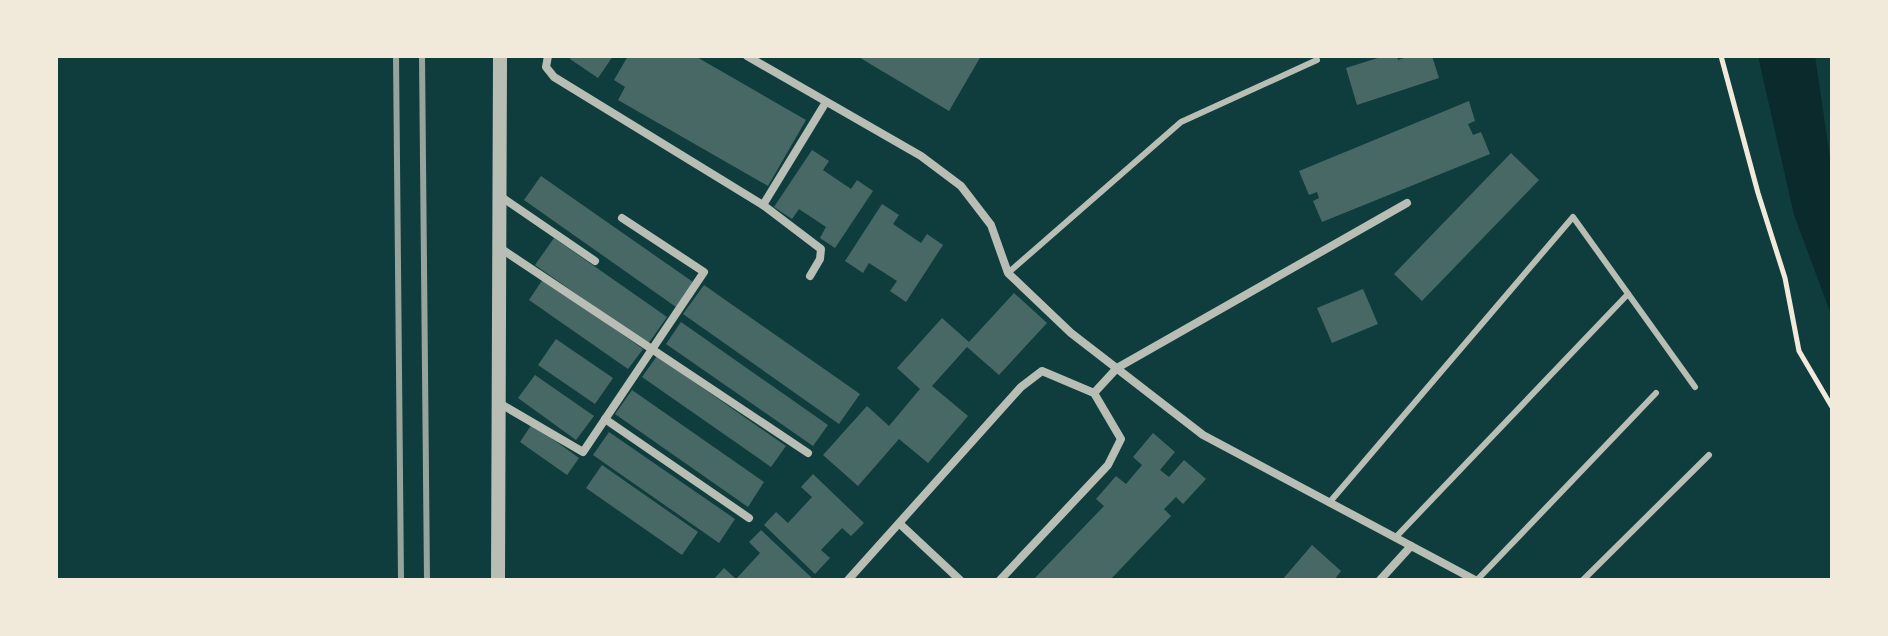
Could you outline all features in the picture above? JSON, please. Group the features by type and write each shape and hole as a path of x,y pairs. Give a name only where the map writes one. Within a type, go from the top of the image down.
{"street":[{"path":"500,56 500,579"},
{"path":"548,56 546,67 554,77 763,205 821,249 820,259 810,276"},
{"path":"747,56 921,156 961,186 991,225 1008,273 1071,333 1203,435 1476,580"},
{"path":"763,205 826,102"},
{"path":"499,195 595,261"},
{"path":"1094,393 1117,368 1407,203"},
{"path":"499,403 583,452 704,272 622,218"},
{"path":"499,247 808,453"},
{"path":"848,580 1021,387 1042,371 1094,393 1121,439 1108,465 1000,580"},
{"path":"605,419 749,518"},
{"path":"900,524 960,580"},
{"path":"1380,580 1411,546"}],"lane":[{"path":"1008,273 1181,122 1317,60"},
{"path":"1329,503 1573,217 1695,387"},
{"path":"1395,538 1628,294"},
{"path":"1476,580 1656,393"},
{"path":"1583,580 1709,455"}],"path":[{"path":"1721,56 1785,278 1799,351 1832,407"}],"water":[{"path":"1758,56 1815,56 1832,171 1832,317 1794,215"}],"building":[{"path":"572,56 613,56 598,78 570,59"},
{"path":"628,56 695,56 806,120 768,186 618,100 625,87 614,80"},
{"path":"857,56 981,56 949,111"},
{"path":"1384,56 1397,56 1398,60 1410,56 1432,56 1439,78 1357,105 1346,68"},
{"path":"1469,101 1475,121 1468,124 1473,135 1481,132 1490,154 1322,222 1313,201 1319,198 1317,192 1309,195 1299,171"},
{"path":"812,150 829,161 823,170 851,189 857,180 873,191 835,248 820,238 826,227 799,209 792,219 774,207"},
{"path":"1511,153 1539,180 1422,301 1394,274"},
{"path":"541,176 693,282 676,307 524,200"},
{"path":"882,204 899,215 893,224 921,243 927,234 943,245 906,302 890,291 897,281 869,263 863,273 845,261"},
{"path":"554,238 667,317 648,344 535,265"},
{"path":"543,279 643,349 628,369 529,300"},
{"path":"704,285 860,394 839,424 683,314"},
{"path":"1363,289 1378,324 1332,343 1317,308"},
{"path":"1014,293 1047,323 999,375 967,347 932,386 968,416 928,463 899,439 858,486 823,455 867,406 889,426 920,389 897,368 942,318 969,342"},
{"path":"681,322 828,425 813,446 666,344"},
{"path":"556,339 613,378 595,404 538,365"},
{"path":"657,356 786,446 771,467 642,377"},
{"path":"535,375 594,416 576,440 518,398"},
{"path":"632,390 764,482 748,507 615,414"},
{"path":"532,424 579,458 567,475 520,442"},
{"path":"609,432 735,519 719,543 593,455"},
{"path":"1153,433 1175,452 1160,470 1169,477 1184,460 1206,479 1183,504 1176,497 1164,509 1171,516 1110,580 1033,580 1104,506 1096,499 1116,476 1126,484 1142,465 1133,457"},
{"path":"602,465 698,532 682,555 586,488"},
{"path":"813,474 864,523 851,536 842,528 821,550 830,558 815,574 764,525 776,512 788,523 812,497 801,487"},
{"path":"761,530 812,578 713,580 724,568 736,579 760,553 749,542"},
{"path":"1312,545 1341,571 1334,580 1282,580"}],"railway":[{"path":"396,56 401,580"},
{"path":"422,56 427,580"}]}
